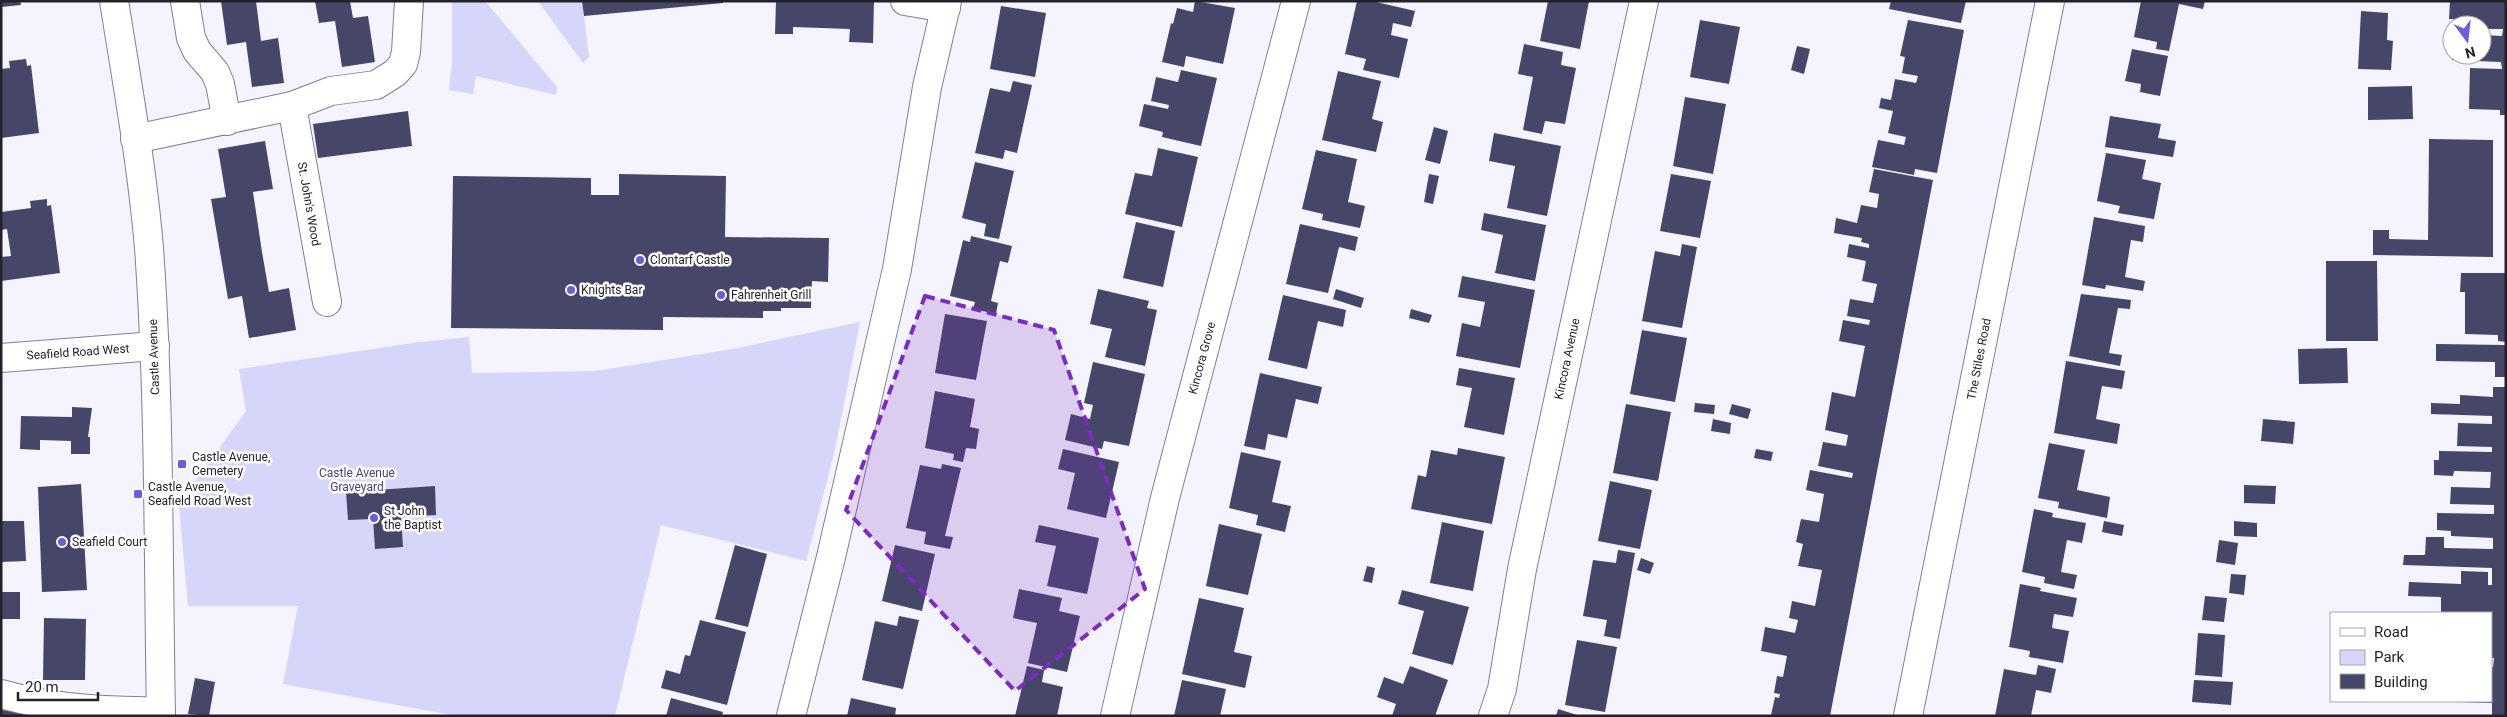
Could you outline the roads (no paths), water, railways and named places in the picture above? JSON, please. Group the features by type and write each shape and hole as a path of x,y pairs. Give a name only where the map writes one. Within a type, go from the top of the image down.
{"street":[{"name":"Castle Avenue","path":"114,1 135,139 148,246 155,346 161,713"},
{"path":"185,1 191,38 197,51 215,72 220,84 226,121"},
{"path":"135,139 292,106 331,91 376,85 395,73 403,64 406,52 409,1"},
{"path":"791,716 831,557 897,269 927,87 947,5 905,1"},
{"name":"Kincora Grove","path":"1115,716 1165,498 1296,1"},
{"name":"Kincora Avenue","path":"1493,716 1502,689 1522,570 1644,1"},
{"name":"The Stiles Road","path":"1908,716 2050,1"},
{"name":"St. John's Wood","path":"292,106 327,302"},
{"name":"Seafield Road West","path":"1,358 155,346"},
{"path":"1,694 24,700 120,712 161,713"}],"place":[{"name":"Clontarf Castle","path":"640,260"},
{"name":"Knights Bar","path":"571,290"},
{"name":"Fahrenheit Grill","path":"721,295"},
{"name":"Castle Avenue, Cemetery","path":"182,464"},
{"name":"Castle Avenue, Seafield Road West","path":"138,494"},
{"name":"St John the Baptist","path":"374,518"},
{"name":"Seafield Court","path":"62,542"}],"park label":[{"name":"Castle Avenue Graveyard","path":"357,480"}]}
